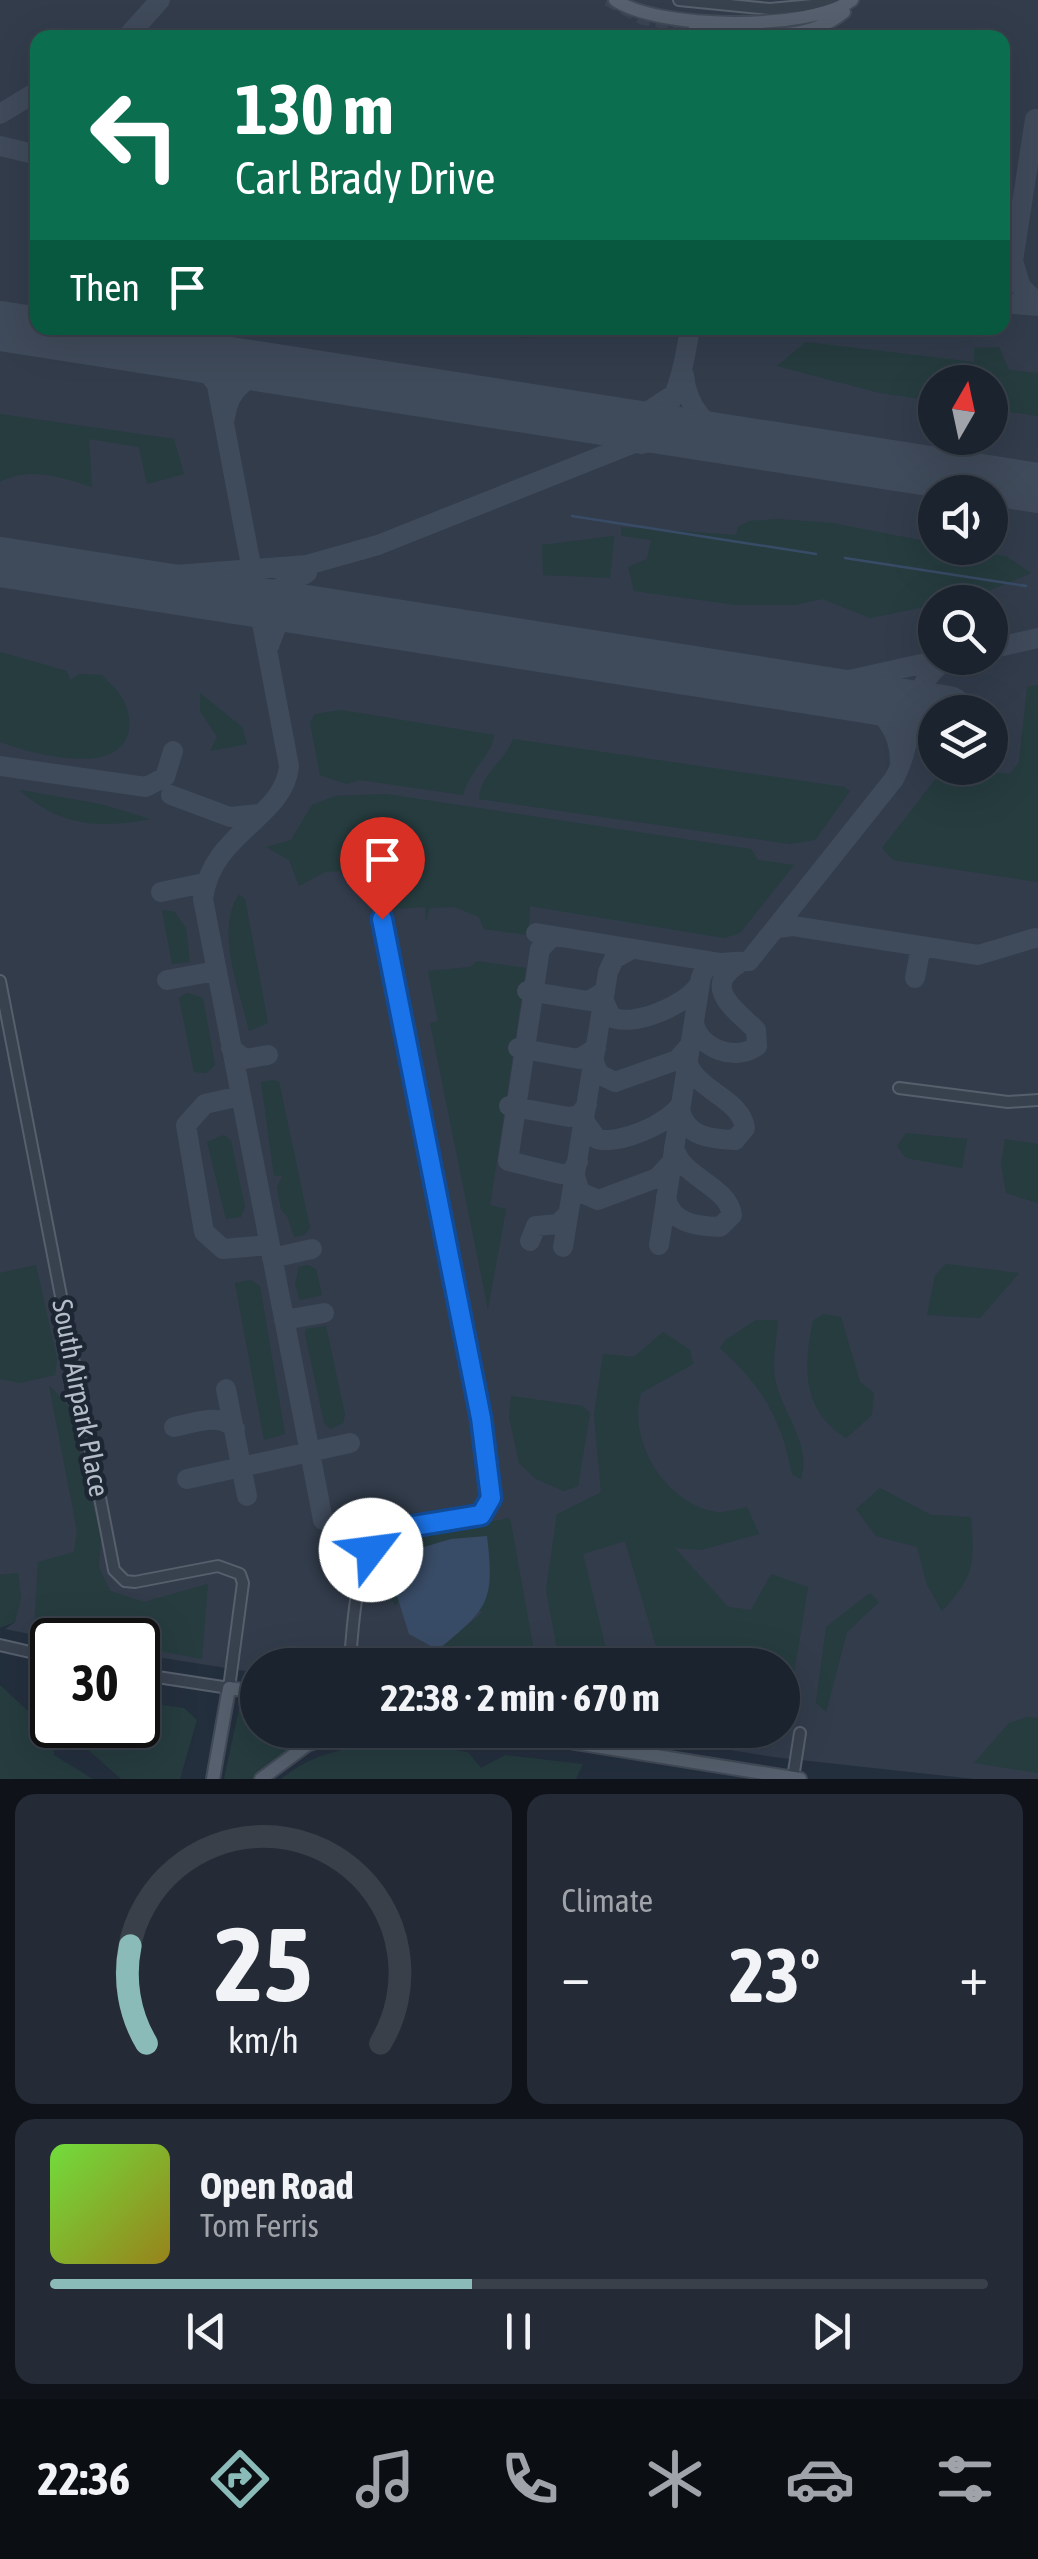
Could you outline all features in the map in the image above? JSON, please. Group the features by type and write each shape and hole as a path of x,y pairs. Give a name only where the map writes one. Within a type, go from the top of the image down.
{"main road":[{"path":"615,0 663,18 757,20 834,11 851,0"},
{"path":"805,30 829,22 851,0"},
{"path":"696,27 738,30"},
{"path":"213,1779 230,1688 240,1689"},
{"path":"260,1779 303,1748"},
{"path":"607,1748 800,1779"}],"street":[{"path":"679,0 770,9 851,0"},
{"path":"352,1648 364,1563 379,1539 396,1529 481,1515 491,1498 481,1418 382,919"},
{"name":"South Airpark Place","path":"0,981 114,1570 125,1581 134,1582 218,1566 240,1574 244,1594 230,1688"},
{"path":"899,1088 1008,1102 1038,1100"},
{"path":"0,1645 30,1651"},
{"path":"160,1677 230,1688"},
{"path":"793,1778 798,1748"}],"shaded area":[{"path":"0,0 1038,0 1038,1779 974,1779 718,1748 800,1748 800,1648 240,1648 240,1670 160,1658 160,1618 30,1618 30,1634 5,1629 15,1622 18,1574 0,1575"}],"green space":[{"path":"503,335 579,335 522,338"},
{"path":"806,342 974,362 974,348 999,347 1007,365 918,365 918,399 880,393 777,366"},
{"path":"1008,368 1038,373 1038,416 1008,412"},
{"path":"0,414 174,439 184,474 147,484 139,447 89,439 92,487 34,474 0,482"},
{"path":"749,521 832,523 918,540 918,565 1008,565 1008,557 1031,573 1002,585 918,585 918,608 870,618 823,599 794,605 737,605 634,591 628,567 647,559 651,540 621,536 621,527 736,535 738,527"},
{"path":"614,536 610,578 543,575 542,545"},
{"path":"0,652 67,671 70,680 79,674 102,675 126,704 129,728 123,744 111,753 75,759 0,742"},
{"path":"1038,685 1038,882 893,860 882,848 931,785 1008,785 1008,774 1019,762 1027,687"},
{"path":"200,693 242,727 247,744 210,751 217,737 200,711"},
{"path":"341,710 494,735 463,795 360,780 346,784 320,775 310,722 315,714"},
{"path":"513,739 844,787 850,791 815,840 790,844 479,799 484,782"},
{"path":"20,790 100,804 150,819 115,824 81,822 49,811"},
{"path":"386,794 751,849 758,860 794,865 740,933 724,938 530,906 528,935 484,929 479,917 454,907 430,908 426,921 425,907 375,910 351,888 340,871 325,872 299,886 289,860 266,847 291,840 312,805 335,796"},
{"path":"239,894 245,899 268,1023 249,1031 229,944 232,909"},
{"path":"162,910 175,912 186,929 190,962 172,964"},
{"path":"477,961 526,968 490,1205 506,1209 488,1309 430,1023 438,1021 428,971 470,967"},
{"path":"187,993 203,998 215,1065 206,1073 194,1072 179,998"},
{"path":"261,1082 279,1082 310,1228 304,1235 294,1237 281,1210 277,1188 282,1176 274,1176"},
{"path":"906,1133 967,1139 962,1168 906,1158 897,1146"},
{"path":"224,1135 231,1141 245,1207 241,1217 226,1219 207,1142"},
{"path":"1005,1139 1038,1144 1038,1203 1006,1193 1001,1164"},
{"path":"946,1264 1019,1273 980,1318 927,1315 935,1275"},
{"path":"36,1265 57,1359 55,1375 20,1383 0,1379 0,1273"},
{"path":"308,1265 316,1269 322,1295 300,1300 295,1284 299,1267"},
{"path":"251,1280 260,1286 285,1434 264,1440 235,1283"},
{"path":"823,1314 841,1317 860,1382 874,1393 872,1415 846,1438 821,1415 809,1387 813,1321"},
{"path":"756,1320 778,1320 775,1378 799,1440 801,1479 792,1474 776,1420 759,1390 720,1348 725,1340"},
{"path":"326,1326 345,1415 343,1423 330,1429 324,1422 305,1334 306,1329"},
{"path":"663,1332 690,1350 693,1364 641,1393 638,1411 645,1449 666,1483 681,1497 716,1512 747,1507 759,1534 701,1550 675,1548 728,1607 751,1610 771,1574 808,1587 798,1648 657,1648 625,1541 583,1554 606,1648 557,1648 546,1590 557,1514 601,1492 594,1415 603,1354 634,1357"},
{"path":"49,1385 69,1407 101,1539 99,1567 110,1591 144,1602 208,1584 202,1659 160,1651 160,1618 35,1618 38,1562 74,1552 77,1531"},
{"path":"511,1396 583,1406 590,1413 578,1486 564,1491 536,1479 519,1463 509,1417"},
{"path":"880,1488 931,1515 971,1517 970,1568 961,1588 942,1611 927,1585 917,1547 876,1536 856,1509"},
{"path":"510,1518 533,1648 440,1648 483,1612 393,1583 399,1601 395,1606 383,1577 382,1542"},
{"path":"18,1573 21,1598 15,1622 0,1628 0,1575"},
{"path":"870,1593 879,1602 847,1632 826,1712 816,1703 826,1627"},
{"path":"0,1685 30,1713 30,1748 54,1748 54,1755 93,1779 0,1779"},
{"path":"240,1704 240,1748 294,1748 254,1779 224,1779"},
{"path":"160,1705 184,1708 197,1720 180,1779 121,1779 86,1748 160,1748"},
{"path":"1038,1718 1038,1773 974,1763 1009,1723"},
{"path":"440,1748 468,1752 481,1768 505,1755 583,1764 576,1779 281,1779 306,1762 348,1749"}],"water":[{"path":"487,1536 488,1590 478,1613 468,1624 440,1648 434,1648 409,1634 393,1583 397,1555 451,1539"}],"waterway":[{"path":"572,516 816,554"},
{"path":"845,558 1026,586"}],"taxiway":[{"path":"133,30 160,0"},
{"path":"0,114 30,96"},
{"path":"1010,267 1035,119"},
{"path":"0,146 30,153"},
{"path":"1013,261 1021,287 1038,303"},
{"path":"1010,304 1038,306"},
{"path":"144,348 170,342 180,335"},
{"path":"207,335 289,766 275,800 220,857 209,876 203,899 323,1520"},
{"path":"209,335 223,353 249,364"},
{"path":"0,562 174,575 307,565 378,545 637,442 661,418 676,391 689,335"},
{"path":"176,353 201,364 215,382"},
{"path":"225,418 231,397 243,383 260,374 281,370"},
{"path":"684,375 689,398 700,416 737,441"},
{"path":"600,420 639,417 668,398"},
{"path":"641,444 684,433"},
{"path":"264,617 277,589 307,573"},
{"path":"235,599 253,608 263,622"},
{"path":"269,646 279,620 312,611"},
{"path":"1008,645 1038,638"},
{"path":"778,684 849,680 918,665"},
{"path":"536,933 721,963 749,961 894,779 918,696 931,675"},
{"path":"850,695 887,720 897,739 900,762"},
{"path":"0,766 146,787 165,777 173,751"},
{"path":"171,795 230,817 259,814"},
{"path":"161,892 199,884"},
{"path":"778,928 793,926 978,955 1035,938"},
{"path":"553,936 540,949 508,1161 561,1174 571,1172 578,1162"},
{"path":"915,978 921,946"},
{"path":"563,1247 608,972 614,959 632,949"},
{"path":"659,1245 701,977 706,968 721,963"},
{"path":"694,1023 703,1040 720,1050 739,1053 757,1046 756,1030 732,1007 722,990 727,973 738,964"},
{"path":"167,980 216,971"},
{"path":"604,1001 611,1017 645,1017 683,1000 699,985"},
{"path":"527,991 589,1001 605,991"},
{"path":"594,1062 599,1074 615,1082 677,1060 690,1045"},
{"path":"231,1048 245,1059 268,1055"},
{"path":"518,1048 579,1059 596,1048"},
{"path":"680,1110 688,1126 709,1137 735,1140 745,1128 736,1109 699,1080 687,1061"},
{"path":"240,1096 205,1104 186,1125 204,1232 223,1249 269,1245"},
{"path":"585,1122 597,1139 618,1139 666,1119 681,1104"},
{"path":"509,1106 569,1117 579,1115 587,1105"},
{"path":"666,1197 673,1213 694,1224 720,1227 732,1215 722,1196 685,1166 674,1147"},
{"path":"576,1179 580,1192 598,1200 657,1178 671,1163"},
{"path":"530,1241 536,1226 558,1224 568,1214"},
{"path":"272,1258 312,1249"},
{"path":"284,1320 324,1313"},
{"path":"226,1389 247,1496"},
{"path":"174,1427 214,1420 235,1429"},
{"path":"187,1479 350,1443"}],"runway":[{"path":"0,326 30,331"},
{"path":"58,335 1038,488"},
{"path":"0,562 918,706"}],"tunnel":[{"path":"607,0 643,19 678,25"}],"route":[{"path":"371,1550 379,1539 396,1529 481,1515 491,1498 481,1418 382,919"}]}
